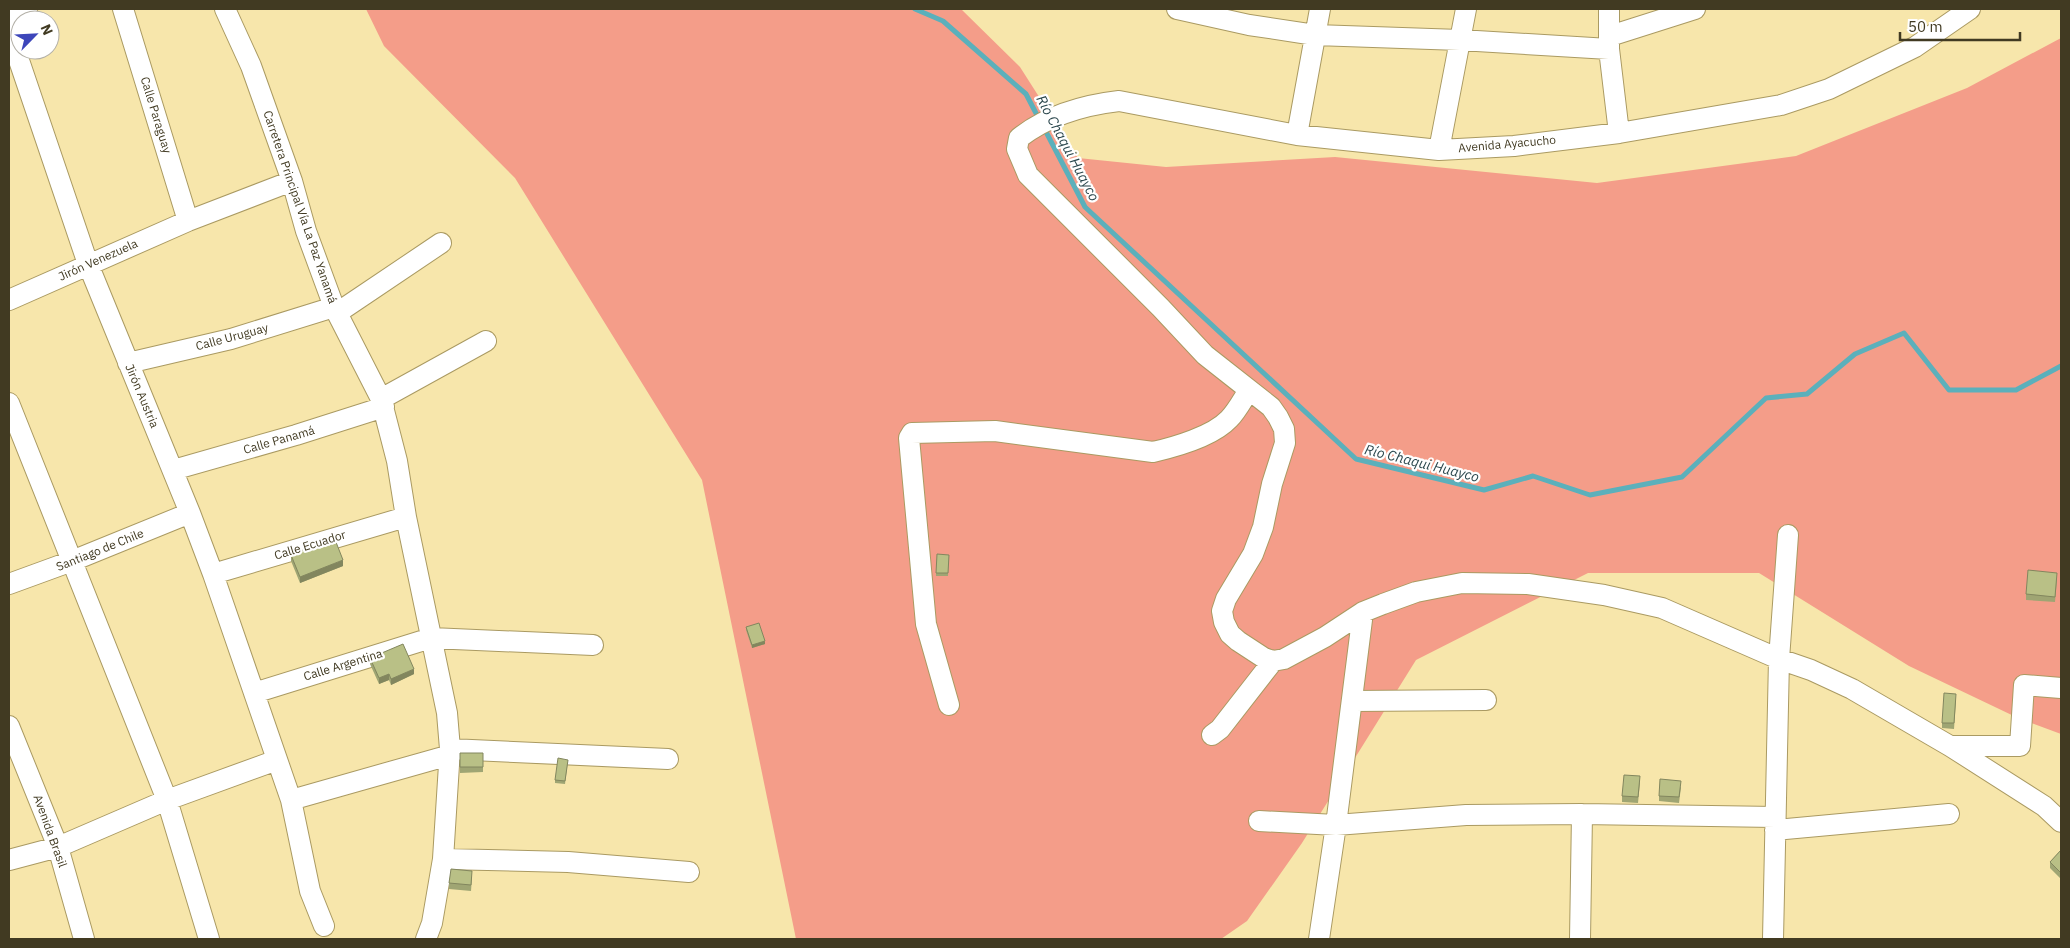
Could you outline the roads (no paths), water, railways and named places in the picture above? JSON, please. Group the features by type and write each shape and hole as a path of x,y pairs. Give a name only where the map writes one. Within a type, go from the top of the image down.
{"street":[{"path":"9,17 27,9"},
{"name":"Calle Paraguay","path":"123,9 188,221"},
{"name":"Carretera Principal Vía La Paz Yanamá","path":"225,9 251,66 292,181 306,231 336,310 382,403 397,462 406,517 447,713 450,752 443,859 432,923 426,939"},
{"path":"1297,135 1320,9"},
{"path":"1439,150 1466,9"},
{"path":"1609,9 1610,43 1619,133"},
{"path":"1187,10 1249,25 1315,35 1610,43 1695,9"},
{"name":"Avenida Ayacucho","path":"1249,390 1205,354 1028,175 1016,149 1019,138 1061,115 1090,105 1119,101 1297,135 1439,150 1514,146 1619,133 1781,105 1830,89 1915,47 1970,9"},
{"name":"Jirón Austria","path":"9,31 88,264 174,470 213,574 291,800 310,891 324,926"},
{"name":"Jirón Venezuela","path":"9,300 188,221 292,181"},
{"name":"Calle Uruguay","path":"128,363 231,339 336,310 441,243"},
{"name":"Calle Panamá","path":"174,470 296,435 382,403 486,341"},
{"path":"949,705 926,624 909,438 912,433 994,432 1153,452 1171,448 1214,430 1230,418 1249,390 1271,407 1278,417 1284,429 1285,443 1272,484 1263,527 1253,554 1226,599 1222,612 1224,622 1230,634 1257,654 1272,661 1284,659 1363,612 1416,592 1462,583 1528,584 1604,595 1662,608 1852,689 1950,746 2044,806 2061,822"},
{"path":"9,403 167,800 209,939"},
{"name":"Santiago de Chile","path":"9,584 72,561 190,513"},
{"name":"Calle Ecuador","path":"213,574 406,517"},
{"path":"1773,939 1779,659 1788,535"},
{"path":"1319,939 1353,701 1363,612"},
{"name":"Calle Argentina","path":"254,693 431,638 593,645"},
{"path":"1212,735 1220,729 1272,661"},
{"path":"1950,746 2020,746 2024,685 2061,688"},
{"path":"1353,701 1486,700"},
{"name":"Avenida Brasil","path":"9,726 58,846 84,939"},
{"path":"291,800 450,752 668,759"},
{"path":"9,860 58,846 167,800 277,760"},
{"path":"1580,939 1582,814"},
{"path":"1259,821 1336,825 1466,815 1582,814 1775,823 1948,814"},
{"path":"443,859 568,862 689,872"}],"waterway":[{"name":"Río Chaqui Huayco","path":"915,9 943,21 1026,94 1039,119"},
{"name":"Río Chaqui Huayco","path":"1043,126 1085,207 1356,459 1484,490 1533,476 1590,495 1682,477 1766,398 1807,394 1855,354 1904,333 1949,390 2016,390 2061,366"}]}
